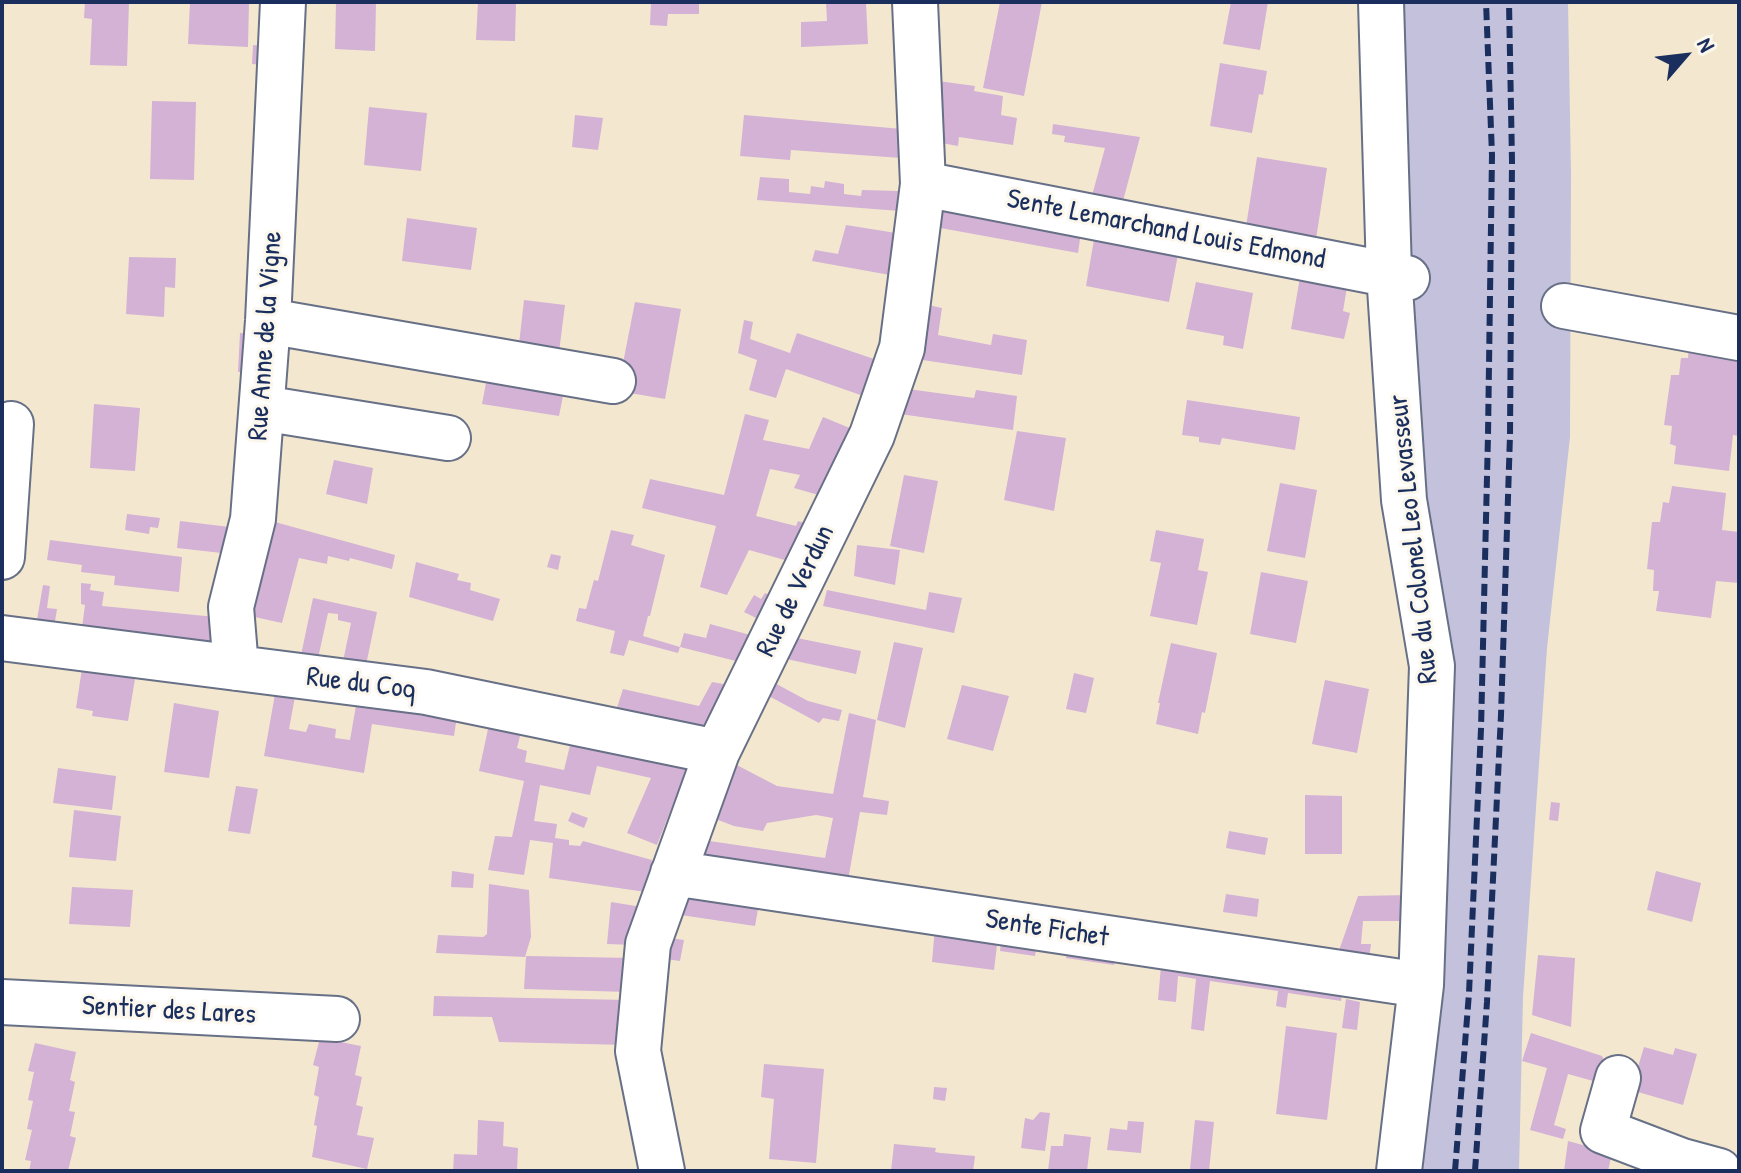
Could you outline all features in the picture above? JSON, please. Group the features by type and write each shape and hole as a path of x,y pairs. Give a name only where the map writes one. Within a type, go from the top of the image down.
{"street":[{"name":"Rue Anne de la Vigne","path":"236,668 231,607 253,519 268,321 283,2"},
{"name":"Rue de Verdun","path":"662,1171 638,1051 648,944 717,752 872,435 902,348 923,184 915,2"},
{"name":"Rue du Colonel Leo Levasseur","path":"1381,2 1398,276 1404,500 1432,666 1421,985 1399,1171"},
{"name":"Sente Lemarchand Louis Edmond","path":"923,184 1398,276"},
{"path":"1564,306 1739,338"},
{"path":"268,321 613,381"},
{"path":"262,408 448,438"},
{"path":"2,557 11,424"},
{"name":"Rue du Coq","path":"2,638 426,692 717,752"},
{"name":"Sente Fichet","path":"673,873 1421,985"},
{"name":"Sentier des Lares","path":"2,1002 337,1019"},
{"path":"1618,1078 1603,1131 1682,1161 1719,1171"}],"shaded area":[{"path":"1399,2 1568,2 1570,437 1547,648 1523,997 1519,1171 1418,1171 1418,461"}],"building":[{"path":"85,2 129,2 127,66 90,65 92,19 84,18"},
{"path":"190,2 249,2 248,47 188,44"},
{"path":"336,2 376,2 375,51 335,49"},
{"path":"478,2 516,2 515,41 476,40"},
{"path":"651,2 699,2 699,14 668,14 667,26 650,25"},
{"path":"826,2 866,2 868,44 801,47 801,22 827,21"},
{"path":"1000,2 1042,2 1024,96 983,88"},
{"path":"1231,2 1268,2 1260,50 1223,44"},
{"path":"253,45 266,46 265,65 252,64"},
{"path":"1220,63 1267,71 1252,133 1210,126"},
{"path":"938,81 975,86 974,91 1003,96 1001,115 1017,118 1013,145 959,137 958,146 936,142"},
{"path":"152,101 196,102 194,180 150,179"},
{"path":"369,107 427,113 421,171 364,165"},
{"path":"575,115 603,118 598,150 572,147"},
{"path":"744,115 902,129 901,158 791,150 790,160 740,156"},
{"path":"1053,124 1140,137 1119,216 1088,210 1105,148 1064,142 1065,136 1052,134"},
{"path":"1257,157 1327,168 1314,252 1244,239"},
{"path":"760,177 789,179 789,192 810,194 811,186 824,188 825,181 844,184 844,194 861,196 862,190 900,191 900,211 757,200"},
{"path":"936,209 1082,225 1078,253 935,227"},
{"path":"407,218 477,228 471,270 402,261"},
{"path":"846,225 896,233 890,275 812,261 815,250 838,254"},
{"path":"1096,228 1180,244 1169,302 1086,286"},
{"path":"129,257 176,258 175,288 165,287 164,317 126,314"},
{"path":"1302,266 1349,275 1343,311 1350,313 1344,339 1291,329"},
{"path":"1196,282 1253,293 1243,349 1223,345 1224,336 1186,329"},
{"path":"524,300 565,305 558,360 518,353"},
{"path":"635,302 681,309 665,399 624,392 628,364 623,363"},
{"path":"928,305 942,308 938,335 991,345 993,334 1027,340 1022,375 916,359"},
{"path":"744,320 753,322 750,339 790,353 797,333 883,362 872,399 786,369 776,398 749,390 757,360 738,353"},
{"path":"240,333 259,334 258,373 238,372"},
{"path":"1689,342 1739,348 1739,436 1733,435 1729,471 1674,464 1676,446 1670,444 1672,426 1664,425 1671,375 1679,375 1681,358 1688,358"},
{"path":"486,383 563,396 559,416 482,404"},
{"path":"908,389 974,398 976,390 1017,396 1013,430 900,414"},
{"path":"1187,400 1300,417 1295,450 1222,438 1220,445 1199,442 1199,437 1182,435"},
{"path":"94,404 140,408 135,471 90,468"},
{"path":"745,414 769,420 763,440 809,449 823,417 857,431 822,496 794,488 800,475 770,469 756,516 796,526 798,521 808,524 792,562 749,550 727,595 700,587 716,526 642,508 650,479 724,495"},
{"path":"1017,431 1066,438 1054,511 1004,500"},
{"path":"334,460 373,468 367,504 326,494"},
{"path":"904,475 938,481 924,553 890,546"},
{"path":"1280,483 1317,490 1305,558 1267,551"},
{"path":"1672,486 1726,493 1722,530 1739,532 1739,583 1716,581 1711,618 1656,611 1659,591 1653,591 1654,570 1647,569 1652,522 1660,522 1663,502 1669,503"},
{"path":"127,514 160,518 158,528 150,527 149,534 125,530"},
{"path":"264,519 395,555 392,569 350,558 349,561 328,556 327,564 299,558 282,623 241,614"},
{"path":"180,521 246,529 240,555 177,548"},
{"path":"611,530 634,535 631,545 665,555 643,636 680,647 678,653 629,640 624,656 610,653 615,631 576,621 579,608 586,609 594,580 598,581"},
{"path":"1156,530 1204,539 1198,570 1208,572 1197,625 1150,616 1161,563 1150,561"},
{"path":"50,540 182,557 179,592 114,585 115,576 81,572 82,565 47,560"},
{"path":"857,545 900,550 895,585 854,576"},
{"path":"551,554 561,556 558,570 547,567"},
{"path":"416,562 459,574 457,580 471,583 470,590 500,599 493,621 409,597"},
{"path":"1261,572 1308,581 1296,643 1250,634"},
{"path":"81,583 91,584 90,590 104,592 102,606 226,618 222,650 81,635 85,605 81,604"},
{"path":"43,585 50,586 47,608 57,609 53,633 35,631"},
{"path":"827,590 926,610 929,592 962,598 954,633 823,606"},
{"path":"765,593 774,597 762,621 744,612 754,595 761,599"},
{"path":"313,598 377,612 365,670 342,666 351,623 338,620 338,614 328,613 317,663 300,660"},
{"path":"710,624 754,636 740,662 680,647 684,633 706,638"},
{"path":"792,637 861,651 856,674 782,658"},
{"path":"894,642 923,648 905,728 877,720"},
{"path":"1171,643 1217,653 1198,734 1156,724"},
{"path":"83,662 137,667 128,721 92,716 93,711 76,708"},
{"path":"1074,673 1094,678 1086,713 1066,709"},
{"path":"1325,680 1369,689 1357,753 1312,744"},
{"path":"771,681 808,701 842,710 839,721 823,718 819,723 765,694"},
{"path":"712,682 729,685 704,733 614,717 623,689 699,706"},
{"path":"277,683 297,686 289,729 306,732 309,724 336,729 335,738 350,740 358,694 458,709 454,736 372,724 364,773 264,756"},
{"path":"962,685 1009,696 993,751 947,739"},
{"path":"174,703 219,711 209,778 164,772"},
{"path":"849,713 876,720 863,797 889,801 887,815 860,812 846,892 684,868 696,839 825,858 833,818 816,815 767,823 763,831 734,826 705,815 731,762 777,786 833,794"},
{"path":"491,715 521,732 517,748 527,751 525,762 564,770 573,733 691,758 657,845 627,833 651,778 597,766 590,795 540,785 534,821 557,824 555,838 569,840 569,845 580,846 583,841 652,860 646,892 549,878 553,843 530,840 524,875 488,870 495,836 512,837 524,781 479,771"},
{"path":"58,768 116,776 112,810 53,803"},
{"path":"236,786 258,789 250,834 228,831"},
{"path":"1305,795 1342,796 1342,854 1305,854"},
{"path":"1551,802 1560,803 1558,821 1549,820"},
{"path":"74,810 121,816 116,861 69,857"},
{"path":"572,812 588,818 584,828 568,821"},
{"path":"1229,831 1268,838 1265,855 1226,848"},
{"path":"452,871 474,874 473,888 451,887"},
{"path":"1656,871 1701,883 1692,922 1647,910"},
{"path":"680,882 760,898 755,926 674,914"},
{"path":"489,884 529,890 531,937 525,957 436,953 438,935 483,937 487,934"},
{"path":"72,887 133,890 130,927 69,924"},
{"path":"1226,894 1259,899 1257,917 1223,912"},
{"path":"1410,895 1409,921 1363,921 1361,944 1371,944 1368,966 1335,962 1358,896"},
{"path":"611,902 642,907 634,945 607,944"},
{"path":"935,927 998,937 994,970 932,962"},
{"path":"1002,932 1038,937 1035,956 1000,951"},
{"path":"670,938 684,940 680,961 666,959"},
{"path":"1068,942 1116,950 1114,965 1066,958"},
{"path":"1538,955 1575,958 1571,1027 1532,1015"},
{"path":"526,956 632,958 628,992 524,989"},
{"path":"1161,966 1343,985 1341,1001 1288,993 1286,1008 1276,1006 1278,991 1210,981 1204,1031 1191,1029 1196,979 1178,976 1176,1002 1158,1000"},
{"path":"434,996 628,1000 628,1045 499,1042 492,1017 433,1016"},
{"path":"1346,999 1360,1002 1357,1030 1342,1028"},
{"path":"1286,1026 1337,1033 1327,1120 1276,1114"},
{"path":"1531,1033 1602,1056 1608,1067 1604,1084 1568,1074 1554,1125 1566,1129 1563,1139 1530,1130 1547,1068 1522,1061"},
{"path":"320,1038 361,1046 355,1075 362,1077 356,1105 363,1107 357,1135 374,1138 367,1169 312,1157 319,1097 314,1095 319,1067 313,1065"},
{"path":"35,1043 76,1052 70,1080 75,1082 69,1111 75,1112 70,1136 76,1138 68,1171 29,1171 31,1161 25,1160 32,1130 27,1129 33,1101 28,1100 34,1072 28,1071"},
{"path":"1644,1047 1673,1055 1675,1048 1697,1054 1683,1105 1631,1090"},
{"path":"764,1064 824,1069 816,1163 769,1159 774,1099 761,1097"},
{"path":"934,1087 947,1088 945,1101 933,1099"},
{"path":"1040,1112 1050,1113 1045,1151 1021,1148 1025,1118 1033,1120"},
{"path":"478,1120 504,1122 503,1146 518,1148 517,1171 453,1171 454,1154 477,1155"},
{"path":"1195,1120 1214,1122 1209,1171 1190,1169"},
{"path":"1128,1121 1144,1122 1141,1153 1107,1150 1110,1128 1127,1130"},
{"path":"1064,1134 1091,1137 1087,1171 1048,1171 1051,1146 1063,1146"},
{"path":"1568,1141 1612,1153 1608,1171 1564,1171"},
{"path":"894,1144 975,1156 973,1171 891,1171"}],"railway":[{"path":"1455,1171 1469,993 1481,729 1492,155 1486,2"},
{"path":"1475,1171 1501,715 1510,435 1512,161 1509,2"}]}
